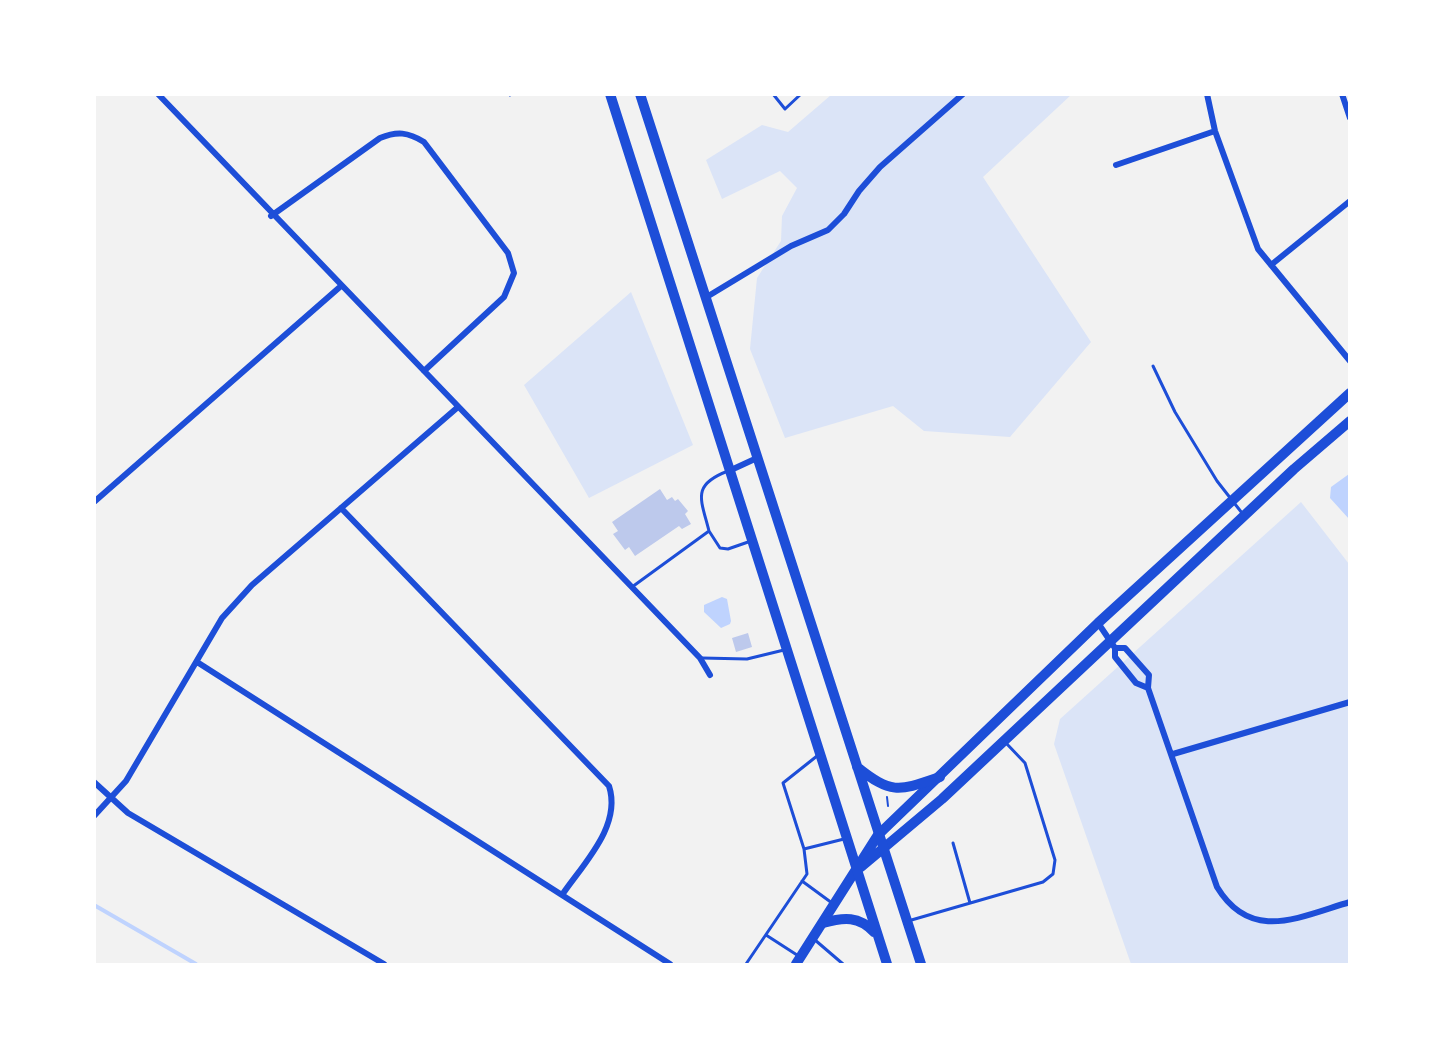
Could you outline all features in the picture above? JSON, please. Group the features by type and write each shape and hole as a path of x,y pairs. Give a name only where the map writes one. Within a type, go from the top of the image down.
{"main road":[{"path":"610,94 731,470 818,755 887,964"},
{"path":"640,94 921,964"},
{"path":"798,961 878,835 1230,499 1350,393"},
{"path":"856,871 884,850 1112,644 1245,516 1350,421"},
{"path":"857,767 887,788 903,789 940,777"},
{"path":"823,923 841,918 856,919 866,924 877,935"}],"street":[{"path":"158,94 272,216 700,658 710,675"},
{"path":"705,298 782,250 828,230 844,214 859,191 880,168 963,94"},
{"path":"1207,94 1215,131 1254,241 1350,361"},
{"path":"1342,94 1350,118"},
{"path":"1116,165 1215,131"},
{"path":"272,216 380,138 404,133 424,142 508,253 513,273 511,285 504,297 424,371"},
{"path":"1271,265 1350,201"},
{"path":"94,502 341,286"},
{"path":"94,816 126,781 222,618 252,585 458,407"},
{"path":"731,470 757,459"},
{"path":"341,508 609,786 614,800 612,816 562,895"},
{"path":"1098,623 1112,644 1115,657 1136,683 1148,688"},
{"path":"1112,644 1125,648 1149,675 1148,688 1173,754 1217,887 1237,912 1274,923 1350,902"},
{"path":"197,662 562,895 662,962 670,964"},
{"path":"1173,754 1350,702"},
{"path":"94,782 128,813 384,964"}],"lane":[{"path":"773,94 785,109 801,94"},
{"path":"1154,366 1175,412 1230,499 1245,516"},
{"path":"731,470 712,477 704,484 700,495 709,531 720,548 728,549 753,541"},
{"path":"632,587 709,531"},
{"path":"700,658 747,659 786,650"},
{"path":"907,921 1043,882 1053,874 1055,860 1025,763 1004,741"},
{"path":"746,964 807,874 804,849 783,783 818,755"},
{"path":"804,849 845,838"},
{"path":"953,843 970,903"},
{"path":"802,881 835,905"},
{"path":"766,935 798,961"},
{"path":"813,938 842,964"}],"path":[{"path":"887,794 888,806"},
{"path":"882,803 887,801"}],"shaded area":[{"path":"831,95 1071,95 983,177 1091,342 1010,437 924,431 893,406 785,438 750,349 757,278 781,241 782,216 797,188 780,171 722,199 706,160 762,125 788,132"},
{"path":"631,292 693,445 589,498 524,385"},
{"path":"1301,502 1349,564 1349,964 1131,964 1054,744 1060,719"}],"water":[{"path":"1349,474 1349,519 1330,498 1331,487"},
{"path":"722,597 727,599 731,621 730,624 721,628 704,612 704,605"}],"building":[{"path":"660,489 667,500 672,497 675,501 678,499 688,511 685,514 691,524 682,529 679,526 635,556 629,547 625,550 613,534 618,531 612,522"},
{"path":"748,633 752,647 736,652 732,638"}],"waterway":[{"path":"94,905 196,964"}]}
